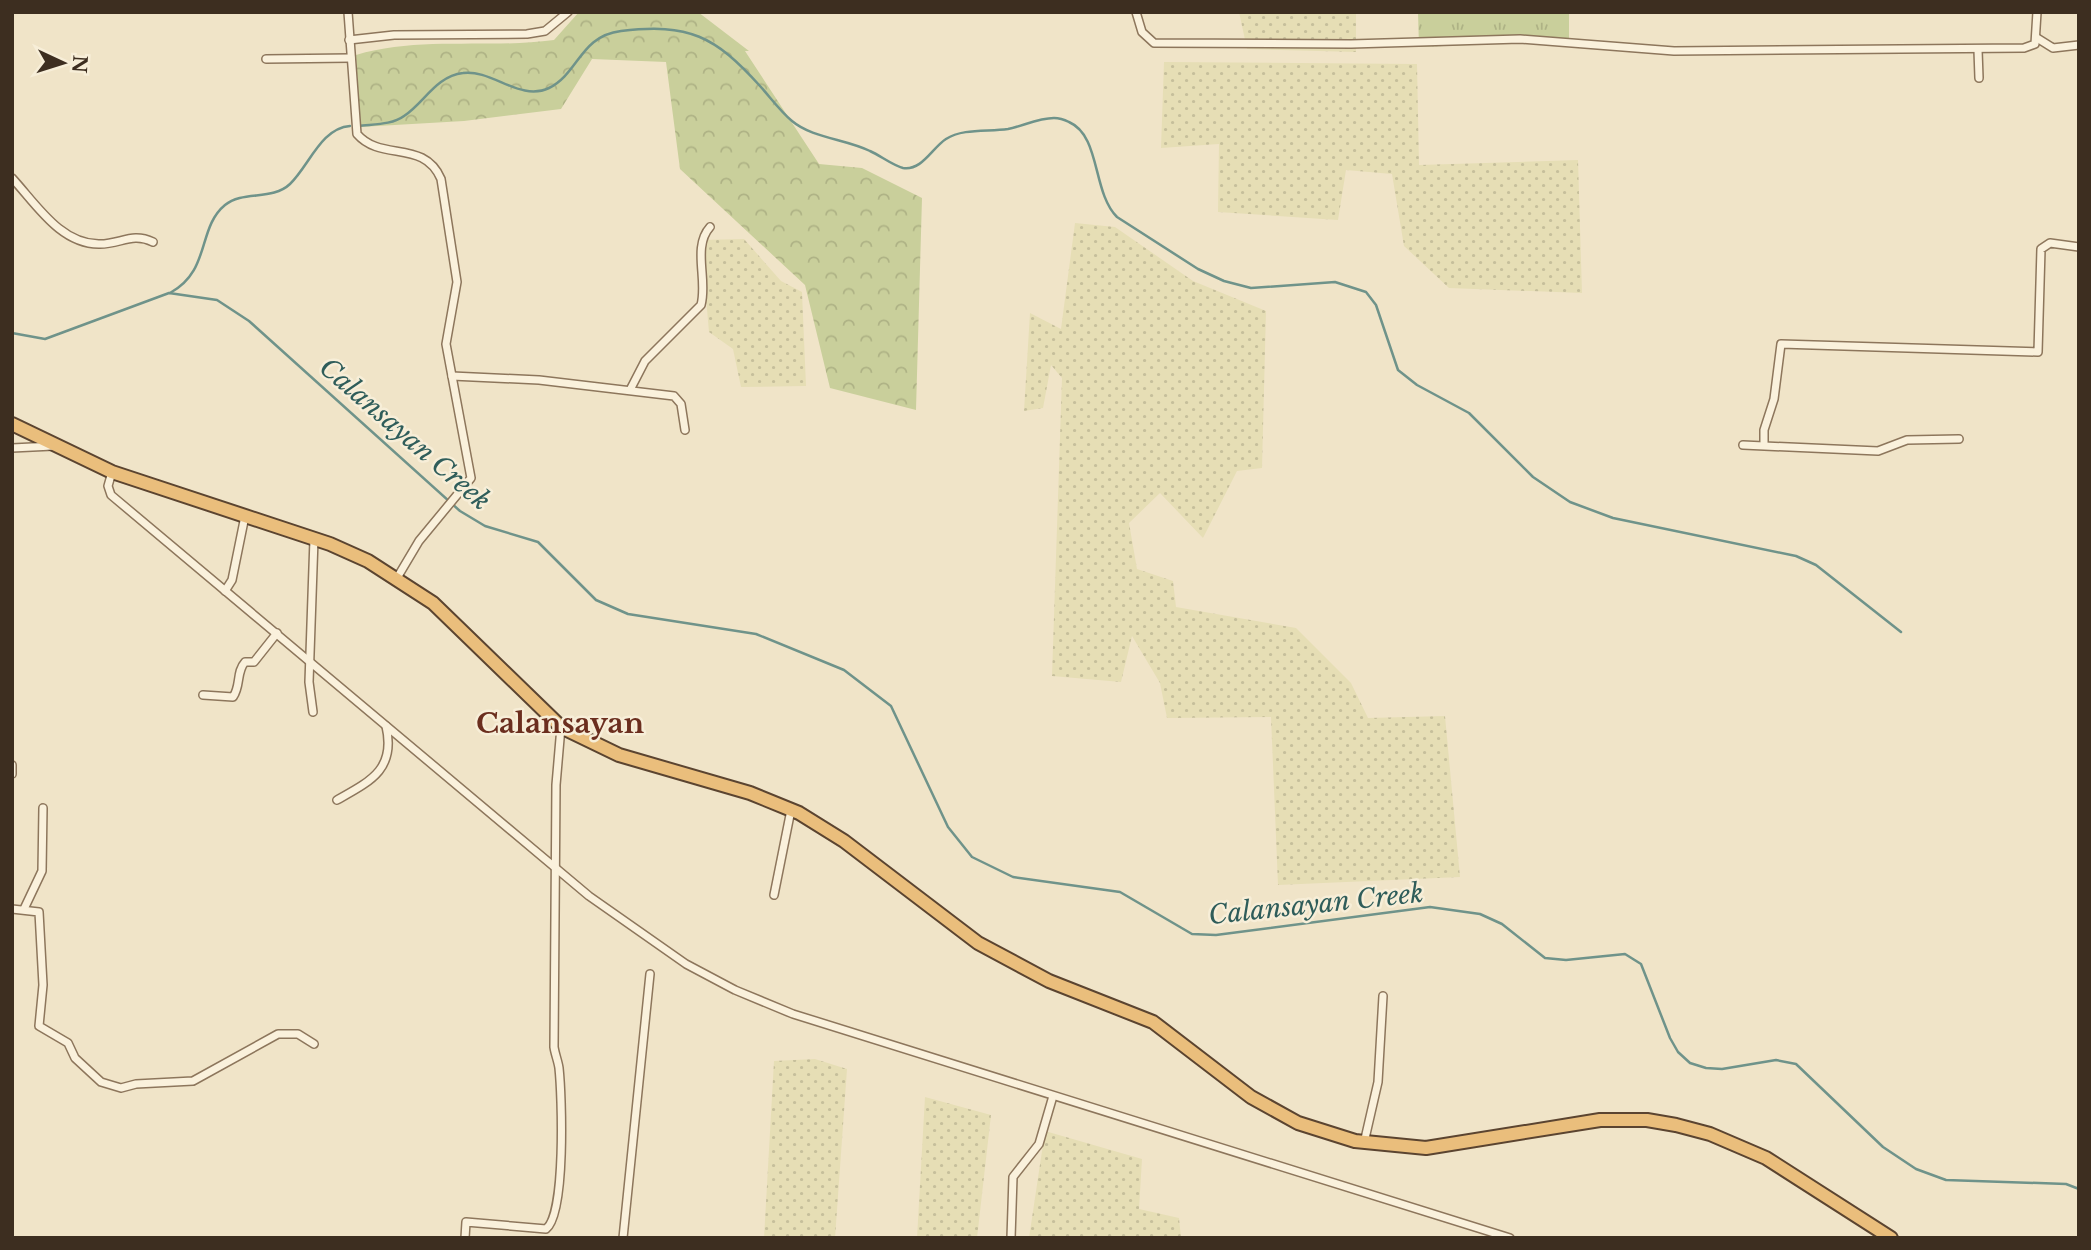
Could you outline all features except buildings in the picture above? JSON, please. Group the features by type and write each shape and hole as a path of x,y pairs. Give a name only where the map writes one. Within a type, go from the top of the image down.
{"highway":[{"path":"12,424 112,472 314,539 360,558 397,578 446,614 561,727 619,755 750,793 791,810 844,841 978,943 1049,981 1153,1022 1235,1086 1281,1115 1364,1143 1434,1148 1587,1121 1624,1119 1676,1125 1710,1134 1766,1158 1891,1238"}],"street":[{"path":"348,12 357,134 370,144 425,157 436,167 441,178 457,282 446,344 470,472 466,486 431,525 397,578"},
{"path":"349,40 394,35 527,34 545,31 568,12"},
{"path":"1136,12 1142,32 1154,43 1363,44 1520,39 1674,51 1978,50 2031,47 2036,38 2037,12"},
{"path":"2036,38 2053,48 2079,45"},
{"path":"1978,50 1979,78"},
{"path":"266,59 351,58"},
{"path":"12,178 54,227 67,234 103,244 130,236 153,242"},
{"path":"630,390 645,361 701,305 705,292 701,240 710,227"},
{"path":"1764,445 1764,430 1774,399 1781,344 2038,352 2041,249 2050,243 2079,247"},
{"path":"452,376 539,380 630,390 680,399 685,430"},
{"path":"1743,445 1878,451 1907,440 1959,439"},
{"path":"12,448 54,446"},
{"path":"112,472 108,486 111,495 556,870 645,938 735,990 793,1014 1510,1238"},
{"path":"225,591 232,580 245,515"},
{"path":"313,712 311,663 314,539"},
{"path":"202,695 233,697 237,692 240,667 245,662 254,662 260,657 277,633"},
{"path":"337,800 378,774 387,759 390,744 386,726"},
{"path":"465,1238 466,1222 546,1229 555,1216 561,1152 559,1065 554,1047 556,785 561,727"},
{"path":"12,765 12,774"},
{"path":"24,909 42,871 43,808"},
{"path":"774,895 791,810"},
{"path":"12,909 39,912 43,985 39,1026 68,1043 75,1058 90,1073 111,1087 193,1081 278,1034 298,1034 314,1044"},
{"path":"622,1238 650,974"},
{"path":"1364,1143 1378,1082 1382,996"},
{"path":"1011,1238 1013,1177 1039,1144 1054,1096"}],"shaded area":[{"path":"1239,12 1356,12 1356,52 1247,49"},
{"path":"1164,62 1417,64 1419,165 1578,160 1582,293 1449,288 1404,246 1392,174 1346,170 1338,220 1218,212 1219,144 1161,148"},
{"path":"1075,223 1115,227 1193,281 1266,311 1262,468 1237,471 1203,538 1160,493 1129,523 1137,569 1173,581 1176,607 1296,628 1351,683 1368,718 1445,716 1460,877 1278,885 1271,717 1167,718 1160,683 1132,636 1121,682 1052,676 1062,378 1051,365 1043,408 1024,411 1030,313 1061,329"},
{"path":"744,239 781,281 802,292 806,386 741,387 733,349 709,332 701,240"},
{"path":"815,1059 847,1069 835,1238 764,1238 774,1061"},
{"path":"925,1097 991,1115 977,1238 917,1238"},
{"path":"1045,1131 1142,1159 1139,1209 1179,1218 1181,1238 1029,1238"}],"green space":[{"path":"579,12 698,12 749,51 745,51 819,164 862,168 922,198 916,410 830,388 805,285 680,169 666,62 592,59 561,109 464,121 360,127 356,55 380,49 430,44 554,40"},
{"path":"1418,12 1569,12 1569,41 1419,47"}],"waterway":[{"path":"358,126 399,119 438,84 463,73 485,76 527,91 549,88 559,81 597,40 607,34 645,29 683,32 714,45 744,69 783,113 800,127 861,147 903,168 921,163 946,139 960,133 1008,129 1048,118 1064,120 1079,129 1086,139 1103,194 1117,217 1198,269 1224,281 1251,288 1335,282 1366,292 1376,305 1398,370 1417,385 1469,413 1533,477 1570,502 1613,518 1796,556 1816,565 1901,632"},
{"path":"170,293 192,273 210,225 225,205 232,200 283,189 297,176 323,140 340,128 350,126"},
{"name":"Calansayan Creek","path":"12,333 45,339 169,293 217,300 249,321 460,511 485,526 538,542 596,600 628,614 756,634 844,670 891,706 948,827 972,857 1013,877 1120,892 1192,934 1216,935 1430,907 1480,914 1502,924 1545,958 1566,960 1625,954 1641,964 1670,1038 1678,1052 1690,1063 1722,1069 1776,1060 1796,1064 1883,1147 1916,1169 1946,1180 2066,1184 2079,1189"}],"district":[{"name":"Calansayan","path":"560,723"}]}
